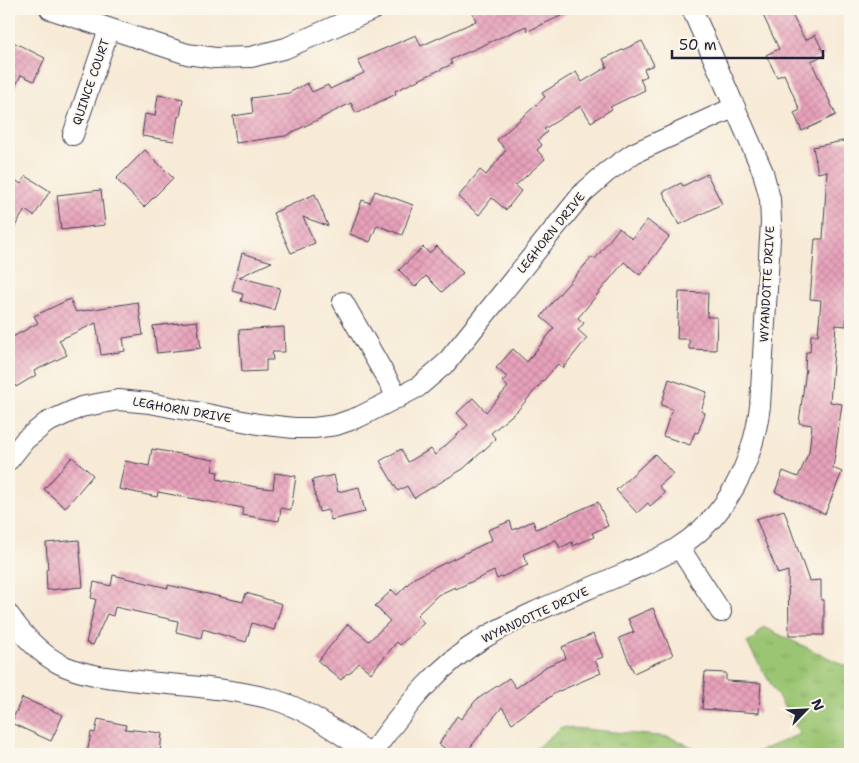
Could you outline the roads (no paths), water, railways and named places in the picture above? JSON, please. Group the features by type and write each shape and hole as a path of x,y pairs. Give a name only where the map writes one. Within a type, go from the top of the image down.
{"street":[{"path":"50,9 187,54 215,58 251,57 286,48 374,9"},
{"name":"WYANDOTTE DRIVE","path":"371,754 413,699 437,674 484,638 510,624 664,556 703,528 724,504 751,453 757,428 762,367 771,215 770,199 763,172 692,9"},
{"name":"QUINCE COURT","path":"73,135 109,29"},
{"name":"LEGHORN DRIVE","path":"9,460 25,440 46,423 81,407 118,400 150,403 258,424 308,428 336,425 359,417 418,387 446,363 583,193 606,172 634,153 735,107"},
{"path":"343,302 398,398"},
{"path":"679,547 721,612"},
{"path":"9,614 18,629 38,648 60,664 83,672 108,677 244,693 276,700 304,712 371,754"}]}
